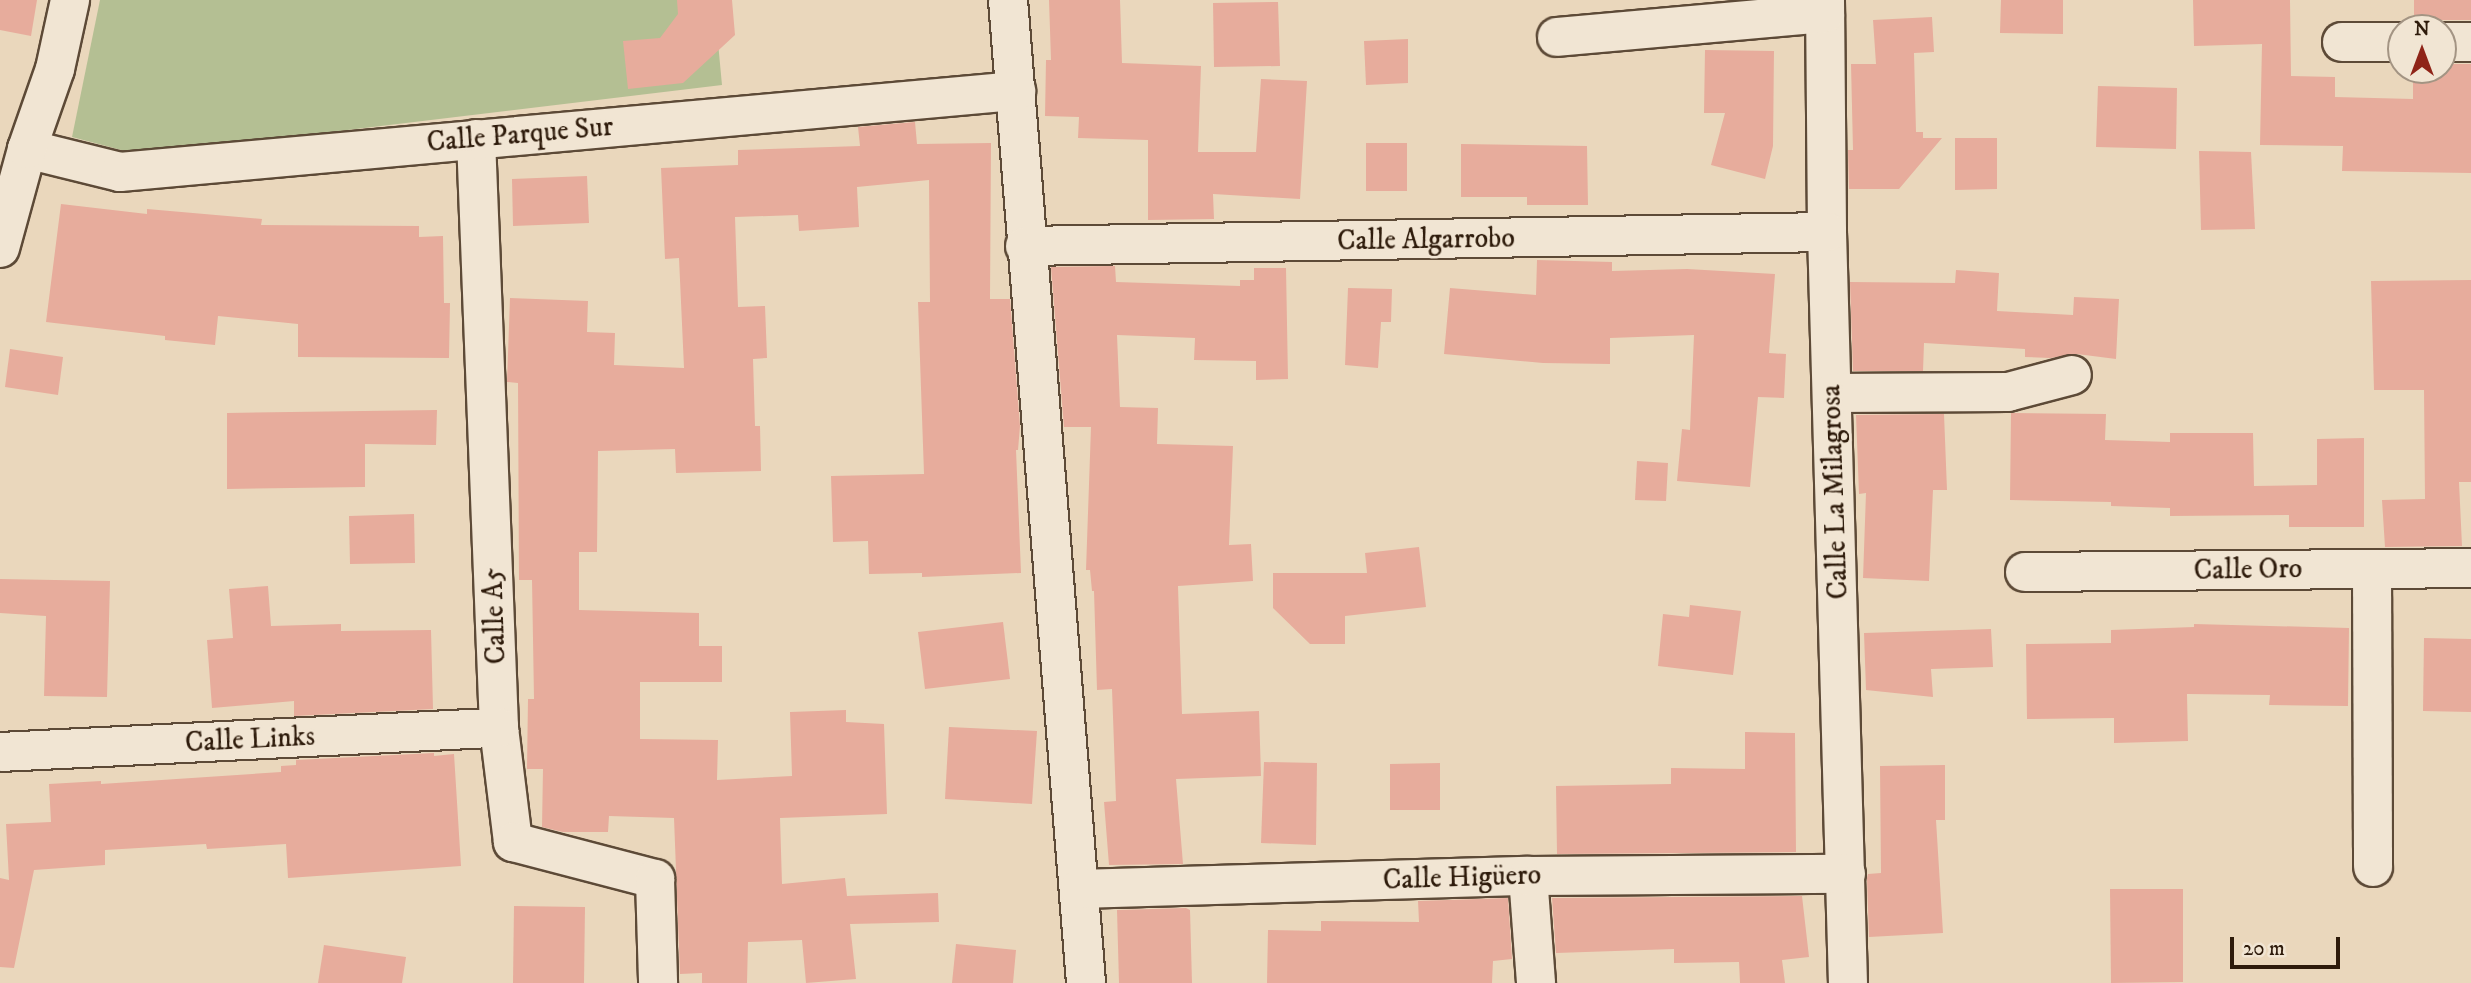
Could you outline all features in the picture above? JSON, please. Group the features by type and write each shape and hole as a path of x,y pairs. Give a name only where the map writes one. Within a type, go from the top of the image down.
{"street":[{"path":"0,248 27,149 55,69 71,0"},
{"path":"1008,0 1086,983"},
{"path":"1558,37 1825,6"},
{"name":"Calle La Milagrosa","path":"1825,6 1827,232 1848,983"},
{"path":"2342,42 2387,42"},
{"name":"Calle Parque Sur","path":"27,149 120,172 1016,91"},
{"name":"Calle A5","path":"476,139 499,728 513,842 655,879 658,983"},
{"name":"Calle Algarrobo","path":"1026,246 1827,232"},
{"path":"1832,393 2008,392 2072,374"},
{"name":"Calle Oro","path":"2025,572 2471,568"},
{"path":"2372,569 2373,867"},
{"name":"Calle Links","path":"0,752 499,728"},
{"name":"Calle Higüero","path":"1079,889 1528,876 1846,874"},
{"path":"1528,876 1536,983"}],"green space":[{"path":"100,0 714,0 722,85 140,155 72,137"}],"building":[{"path":"0,0 37,0 31,36 0,30"},
{"path":"677,0 732,0 735,35 683,83 628,89 623,41 660,38 678,14"},
{"path":"1049,0 1120,0 1122,63 1201,66 1198,152 1256,152 1261,79 1307,81 1300,199 1213,194 1214,219 1148,220 1148,140 1078,138 1079,117 1045,116 1046,60 1051,60"},
{"path":"2001,0 2063,0 2063,34 2000,33"},
{"path":"2193,0 2290,0 2291,76 2335,77 2335,97 2413,99 2413,84 2457,84 2457,64 2471,64 2471,173 2342,171 2343,146 2260,145 2262,44 2194,46"},
{"path":"2414,0 2471,0 2471,20 2457,20 2457,14 2414,14"},
{"path":"1278,2 1280,66 1214,67 1213,3"},
{"path":"1932,17 1934,52 1914,53 1916,132 1923,132 1923,138 1942,138 1899,189 1849,189 1848,150 1853,150 1851,64 1876,64 1873,20"},
{"path":"1408,39 1408,83 1366,85 1364,41"},
{"path":"1705,50 1774,51 1773,146 1765,179 1711,165 1725,113 1704,113"},
{"path":"2098,86 2177,88 2176,149 2096,147"},
{"path":"915,122 917,144 991,143 990,299 1010,299 1020,426 1016,450 1021,573 922,577 922,573 869,574 868,541 833,542 831,476 924,474 918,302 930,302 929,180 857,187 859,227 799,231 798,215 735,217 738,307 765,306 767,358 753,359 755,426 760,426 761,471 676,473 675,449 598,451 597,552 579,552 579,610 699,613 699,646 722,646 722,682 640,682 640,739 718,740 717,780 792,776 790,712 846,710 846,722 884,724 887,814 780,818 782,884 845,878 847,896 938,893 939,922 850,924 856,979 806,983 802,940 748,942 747,983 702,983 702,973 680,974 674,818 609,816 608,832 563,832 542,827 543,769 527,769 528,699 534,699 532,580 519,580 518,383 507,382 510,298 588,301 587,332 615,333 614,365 684,368 679,258 665,259 661,168 738,165 738,150 860,146 858,127"},
{"path":"1955,138 1997,138 1997,189 1955,190"},
{"path":"1366,143 1407,143 1407,191 1366,191"},
{"path":"1461,144 1587,146 1588,205 1527,205 1527,197 1461,197"},
{"path":"2199,151 2251,152 2255,229 2201,230"},
{"path":"587,176 589,223 513,226 512,179"},
{"path":"61,204 147,214 147,209 262,219 261,225 419,226 419,237 443,236 444,303 450,303 449,358 298,357 298,324 218,316 215,345 165,340 165,336 46,322"},
{"path":"1537,260 1612,262 1612,271 1687,269 1775,274 1769,353 1786,354 1784,398 1758,397 1750,487 1677,481 1682,429 1690,430 1694,335 1610,338 1610,364 1543,363 1444,354 1450,288 1536,295"},
{"path":"1115,266 1116,282 1240,286 1240,280 1254,280 1254,268 1286,268 1288,379 1256,380 1256,361 1194,360 1195,338 1117,335 1120,407 1158,408 1157,444 1233,446 1229,545 1251,544 1253,581 1178,586 1182,714 1259,711 1261,776 1176,779 1183,864 1109,865 1104,802 1116,801 1112,689 1097,690 1094,591 1090,570 1086,570 1091,427 1064,427 1051,267"},
{"path":"1956,270 1999,273 1997,311 2073,315 2074,297 2119,299 2116,359 2077,354 2050,358 2025,357 2025,349 1924,343 1923,371 1853,371 1850,282 1955,283"},
{"path":"2471,280 2471,482 2459,482 2462,546 2385,547 2382,500 2425,499 2424,390 2374,390 2371,281"},
{"path":"1348,288 1392,289 1391,322 1381,322 1378,368 1345,365"},
{"path":"10,349 63,357 58,395 5,387"},
{"path":"437,410 436,445 365,444 365,487 227,489 227,413"},
{"path":"2011,413 2106,414 2105,440 2170,442 2170,433 2253,433 2254,486 2317,485 2317,439 2364,438 2364,527 2289,527 2289,515 2170,516 2170,508 2111,506 2111,502 2010,500"},
{"path":"1944,414 1947,490 1933,490 1929,581 1863,578 1866,493 1859,494 1856,415"},
{"path":"1637,461 1668,463 1666,501 1635,500"},
{"path":"414,514 415,563 350,564 349,516"},
{"path":"1419,547 1426,607 1345,616 1345,644 1310,644 1273,608 1273,573 1367,573 1365,553"},
{"path":"0,579 110,581 107,697 44,696 46,616 0,613"},
{"path":"268,586 271,626 341,624 341,631 431,630 433,709 294,716 294,701 212,708 207,640 233,638 229,589"},
{"path":"1690,605 1741,611 1733,675 1658,666 1663,614 1689,617"},
{"path":"1003,622 1010,679 925,689 918,632"},
{"path":"2194,624 2349,628 2348,706 2269,705 2270,695 2187,694 2188,741 2114,743 2114,718 2027,719 2026,644 2111,643 2111,630 2194,627"},
{"path":"1991,629 1993,667 1931,669 1933,697 1866,690 1864,633"},
{"path":"2424,638 2471,639 2471,712 2423,711"},
{"path":"949,727 1037,731 1032,804 945,799"},
{"path":"1745,732 1795,733 1796,852 1557,854 1556,786 1671,784 1671,768 1745,769"},
{"path":"434,753 434,756 454,754 461,866 288,878 286,844 207,849 206,844 105,850 105,865 34,870 14,968 0,967 0,878 9,880 6,824 51,822 49,784 101,781 101,784 281,772 281,766 296,765 296,760"},
{"path":"1264,762 1317,763 1316,845 1261,843"},
{"path":"1440,763 1440,810 1390,810 1390,764"},
{"path":"1945,765 1945,820 1936,820 1943,933 1869,937 1867,878 1868,874 1881,873 1880,766"},
{"path":"2110,889 2183,889 2183,982 2111,983"},
{"path":"1802,896 1809,957 1782,960 1785,983 1740,983 1739,962 1674,963 1674,949 1556,953 1552,898"},
{"path":"1508,898 1512,959 1493,961 1492,983 1267,983 1268,930 1321,931 1321,921 1419,922 1418,901"},
{"path":"514,906 585,907 584,983 513,983"},
{"path":"1117,910 1190,910 1192,983 1119,983"},
{"path":"956,944 1016,950 1013,983 952,983"},
{"path":"324,945 406,957 402,983 318,983"}]}
